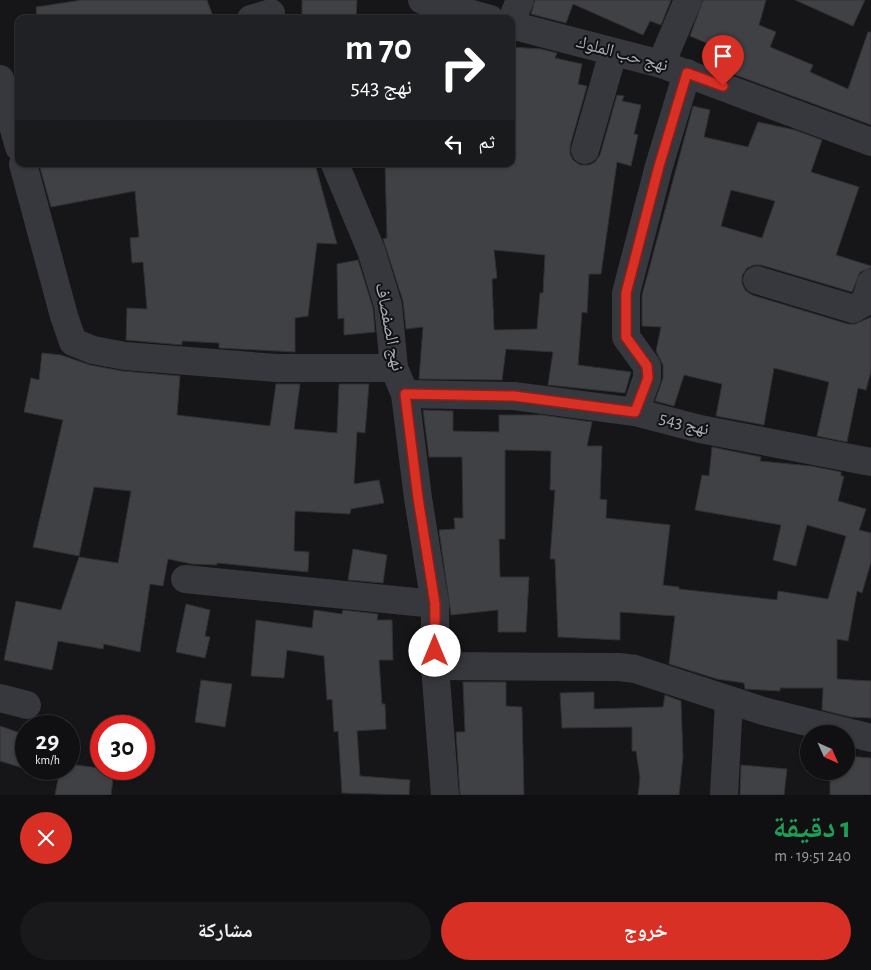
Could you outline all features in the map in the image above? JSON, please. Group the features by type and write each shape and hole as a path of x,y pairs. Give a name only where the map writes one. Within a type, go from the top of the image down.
{"street":[{"path":"422,0 476,15"},
{"path":"514,15 520,0"},
{"path":"661,64 688,0"},
{"name":"نهج حب الملوك","path":"515,24 613,53 661,64 871,142"},
{"path":"586,150 613,53"},
{"path":"635,412 648,378 647,366 626,337 626,293 659,166 687,73"},
{"path":"8,88 15,126"},
{"path":"24,167 64,316 73,342 93,350 125,356 257,367 394,368"},
{"name":"نهج الصفصاف","path":"336,167 371,250 388,305 394,368 405,394 418,498 435,604 435,666 445,795"},
{"path":"757,280 853,309 865,302 871,283"},
{"name":"نهج 543","path":"405,394 514,396 635,412 700,429 871,462"},
{"path":"185,578 435,604"},
{"path":"435,666 619,667 635,669 729,701 871,738"},
{"path":"0,698 27,705"},
{"path":"724,795 729,701"}],"building":[{"path":"82,0 207,0 213,15 37,15 36,7"},
{"path":"302,0 357,0 356,15 302,15"},
{"path":"535,0 671,0 661,25 650,21 643,35 573,4 566,23 531,14"},
{"path":"703,0 766,0 759,25 776,32 770,47 813,65 810,72 848,89 868,32 871,32 871,125 722,70 730,53 690,36"},
{"path":"795,0 865,0 853,26"},
{"path":"515,47 541,49 557,53 555,58 582,64 578,84 587,86 570,146 570,154 573,160 580,165 589,165 595,162 600,155 617,95 624,96 622,101 641,105 634,134 638,135 631,166 617,162 601,274 589,274 587,313 582,312 578,365 631,372 625,393 548,385 553,352 506,349 502,380 419,379 423,327 406,329 403,301 383,239 387,238 385,167 515,167","holes":["494,250 545,255 543,293 540,293 537,329 494,330 492,279 497,278"]},
{"path":"693,106 710,110 704,137 748,147 758,122 795,130 822,140 811,172 859,187 836,255 871,266 871,268 860,272 852,292 761,265 747,268 742,276 742,283 745,290 752,295 848,324 855,324 871,317 871,371 866,390 858,388 847,442 817,436 829,382 774,368 764,425 716,416 722,384 684,375 674,406 655,401 663,378 663,365 656,351 661,327 642,326 642,295","holes":["731,190 775,201 762,238 721,226"]},
{"path":"40,167 316,167 337,244 317,243 308,316 295,318 295,352 219,348 219,343 182,341 182,345 126,340 127,308 147,309 143,262 132,263 130,238 139,237 135,191 51,207"},
{"path":"358,260 373,308 375,332 344,335 344,318 338,319 337,264"},
{"path":"42,353 61,355 90,365 122,371 180,376 177,415 270,426 276,384 300,384 294,429 337,433 339,384 369,384 365,433 357,432 354,484 379,480 384,503 351,509 350,514 295,511 294,551 309,552 308,572 217,563 217,565 192,564 168,559 163,586 150,584 140,652 104,644 103,649 58,641 52,670 4,660 16,601 61,610 79,557 118,563 131,491 94,487 79,556 33,547 63,420 24,412 31,378 39,380"},
{"path":"423,410 453,411 453,431 499,432 499,415 542,415 592,422 587,446 602,446 600,499 607,500 606,518 670,525 663,585 679,587 679,589 777,600 778,591 828,599 846,536 807,525 796,566 773,560 781,525 695,510 702,475 709,476 712,447 761,457 760,461 811,466 841,472 841,476 844,476 838,501 866,509 859,530 871,533 871,562 862,593 857,591 848,641 837,639 837,679 871,681 871,718 850,717 822,710 823,688 780,688 780,691 745,689 744,683 717,679 669,664 675,616 620,612 620,640 558,637 555,559 550,559 555,490 550,490 551,451 505,450 505,539 499,539 500,577 529,577 526,632 498,632 498,610 451,615 439,530 455,529 454,518 463,518 462,457 429,457"},
{"path":"353,549 387,555 383,583 348,580"},
{"path":"186,604 210,610 205,636 210,637 205,658 176,652"},
{"path":"314,610 342,614 343,610 378,614 377,620 392,620 393,660 379,660 382,704 385,704 386,729 357,731 360,776 410,780 409,795 342,793 338,731 334,732 332,699 327,700 324,656 287,650 284,678 251,676 256,620 312,628"},
{"path":"201,680 232,684 225,727 195,722"},
{"path":"463,682 506,682 506,706 522,707 524,795 460,795 456,732 465,732"},
{"path":"594,692 594,709 663,707 665,695 681,701 683,757 679,795 638,795 640,778 636,751 632,751 632,727 562,728 560,693"},
{"path":"0,726 15,731 15,766 0,761"},
{"path":"855,757 871,758 871,795 830,795 830,780 855,780"},
{"path":"80,765 90,767 90,780 113,780 111,795 55,795 58,780 80,780"},
{"path":"741,765 787,769 784,795 740,795"}],"route":[{"path":"435,651 435,604 418,498 405,394 514,396 635,412 648,378 647,366 626,337 626,293 659,166 687,73 723,86"}]}
